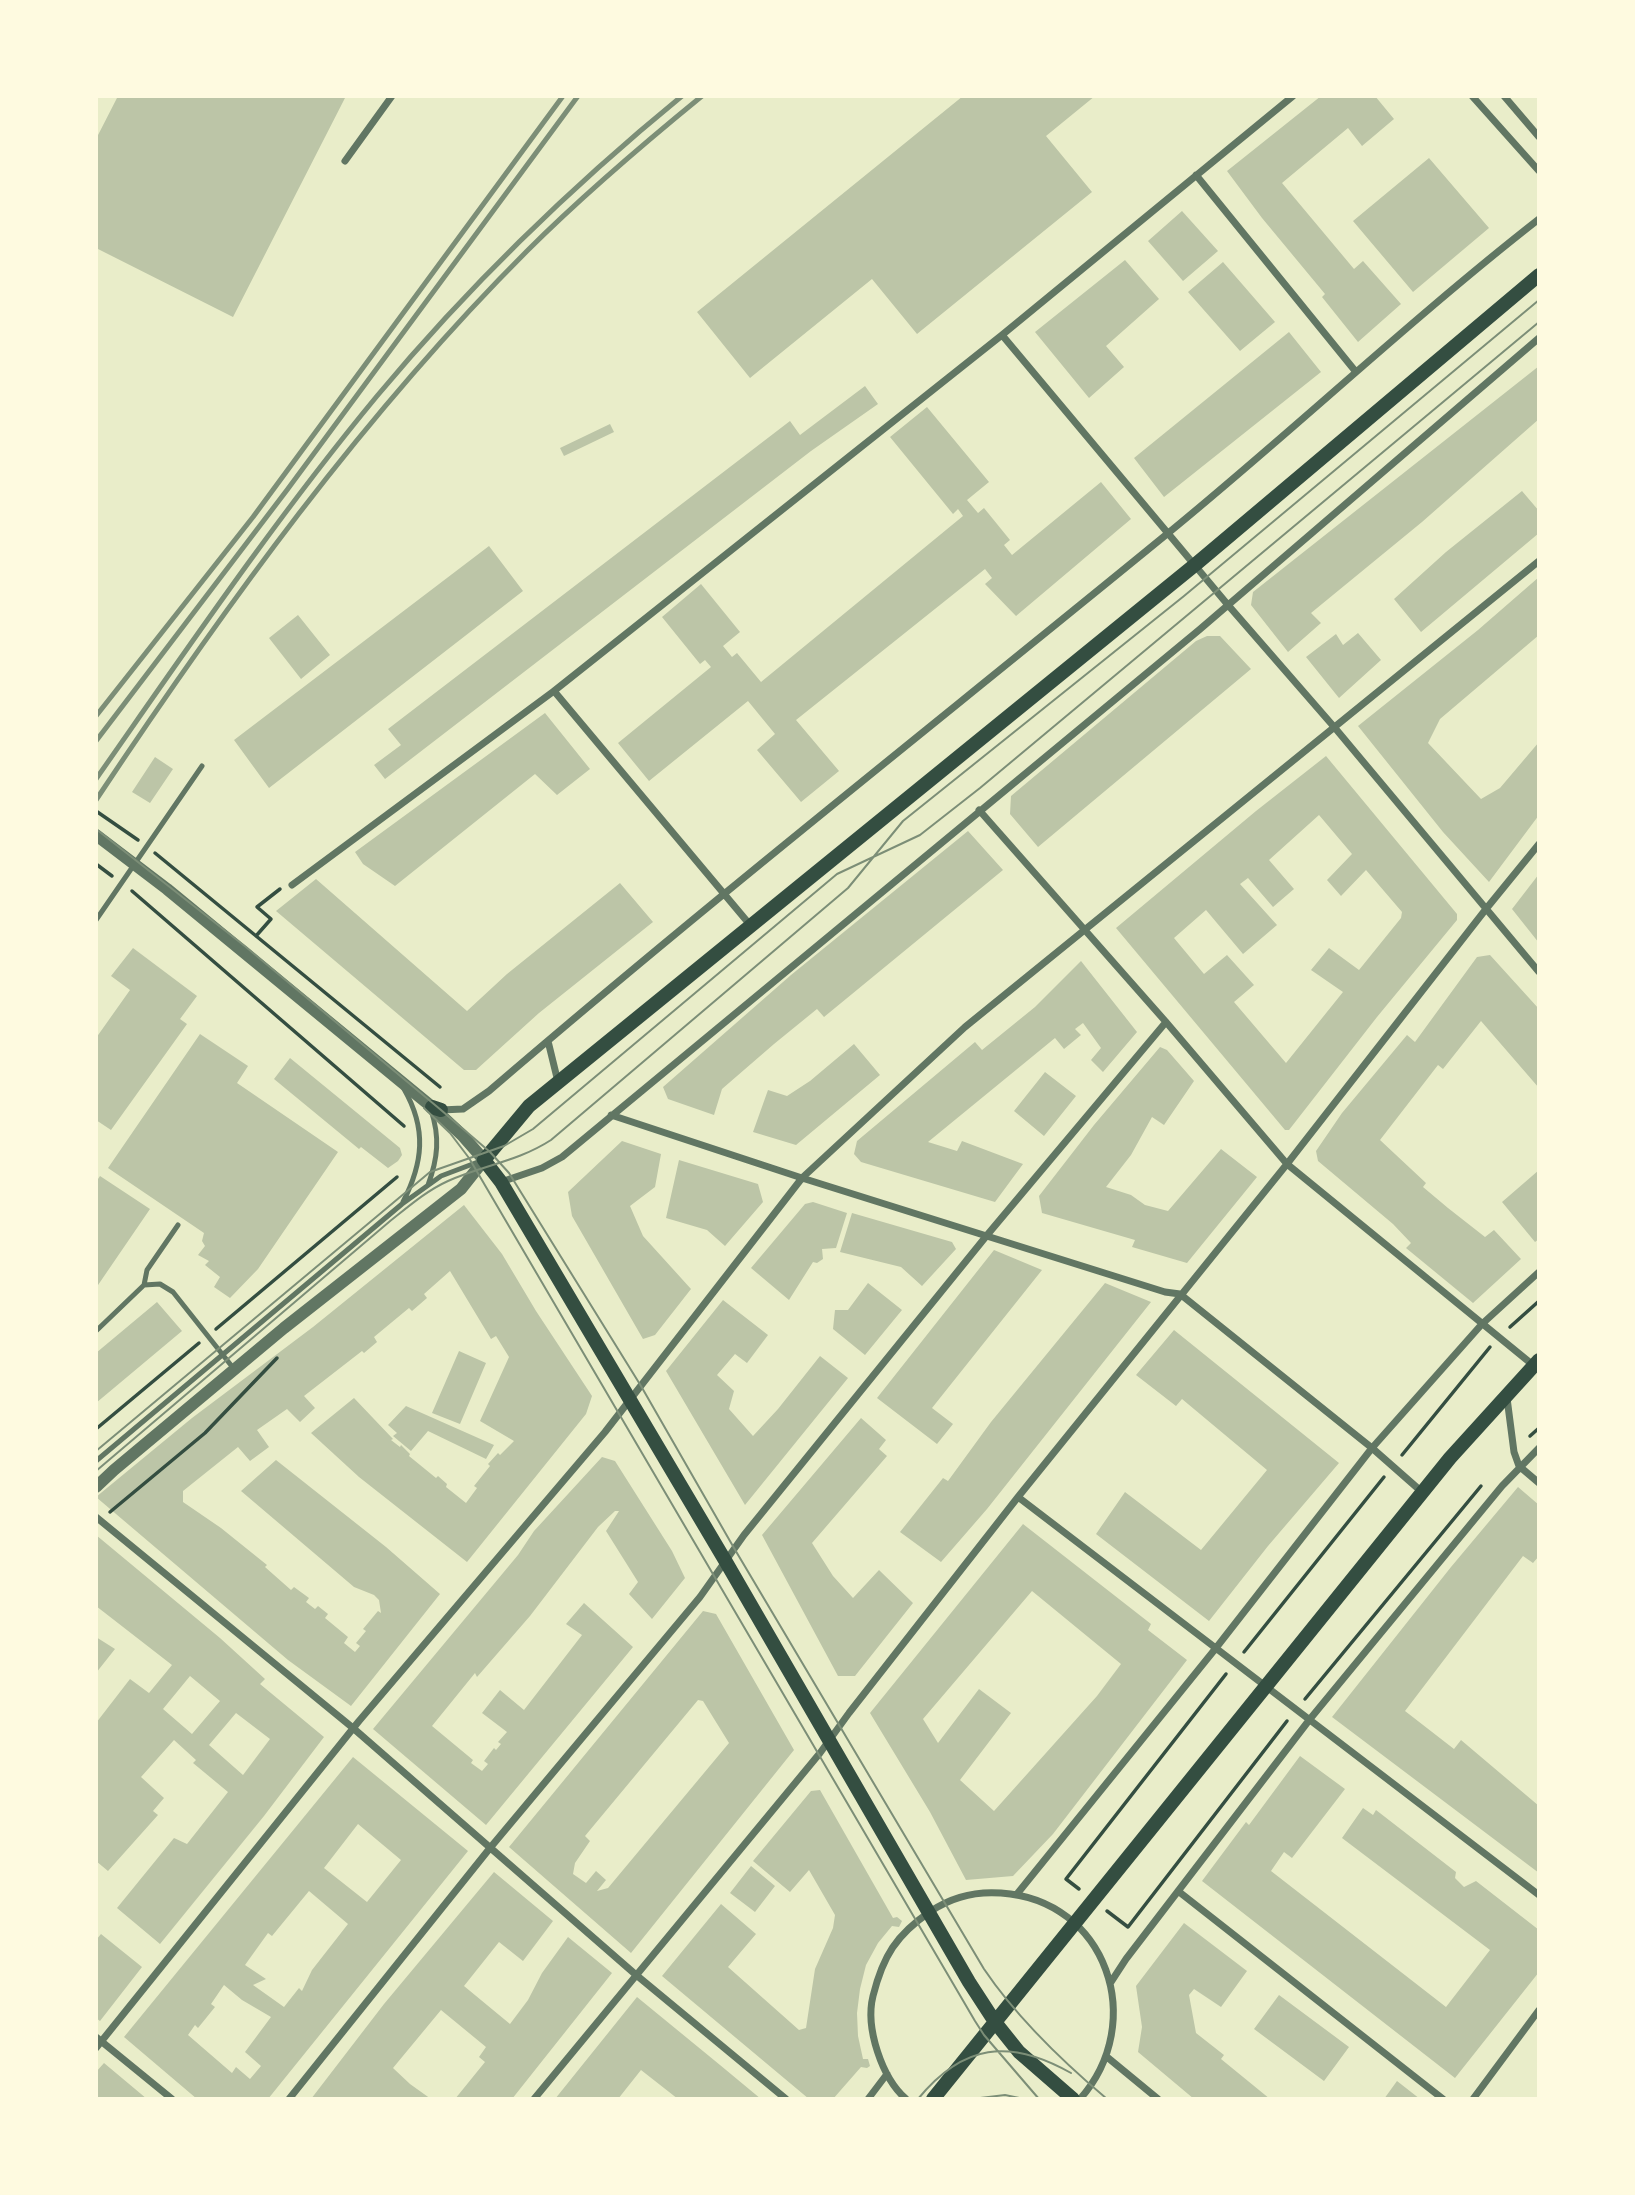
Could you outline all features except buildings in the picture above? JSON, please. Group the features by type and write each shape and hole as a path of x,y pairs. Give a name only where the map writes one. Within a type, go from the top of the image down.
{"main road":[{"path":"1073,2099 1019,2052 969,1982 631,1400 500,1182 480,1166 529,1106 1196,565 1539,275"},
{"path":"933,2099 1423,1492 1536,1363"}],"street":[{"path":"345,161 392,96"},
{"path":"292,885 554,691 1002,335 1293,96"},
{"path":"1472,96 1539,171"},
{"path":"1504,96 1539,137"},
{"path":"1196,175 1356,372"},
{"path":"434,1107 455,1111 468,1106 724,892 1169,532 1539,219"},
{"path":"1002,335 1539,972"},
{"path":"500,1182 542,1168 562,1157 1228,604 1539,338"},
{"path":"172,2099 98,2042 353,1728 631,1400 802,1178 965,1027 1539,561"},
{"path":"554,691 751,926"},
{"path":"979,810 1287,1164 1498,1337 1536,1363"},
{"path":"96,835 167,889 434,1107 462,1135 480,1166 461,1189 234,1369 96,1487"},
{"path":"534,2099 829,1740 1018,1497 1287,1164 1539,844"},
{"path":"289,2099 490,1848 691,1608 744,1535 988,1234 1166,1022"},
{"path":"548,1041 558,1082"},
{"path":"611,1115 802,1178 988,1234 1165,1292 1180,1294 1423,1492"},
{"path":"1017,1894 1216,1648 1372,1448 1482,1324 1539,1272"},
{"path":"1507,1394 1509,1428 1520,1466 1539,1483"},
{"path":"1111,1982 1310,1719 1520,1466 1539,1448"},
{"path":"1018,1497 1539,1895"},
{"path":"96,1517 353,1728 635,1974 786,2099"},
{"path":"1178,1891 1443,2099"},
{"path":"906,2099 887,2074 874,2040 871,2003 880,1967 902,1933 929,1913 958,1897 986,1892 1017,1894 1035,1900 1074,1922 1096,1949 1111,1982 1115,2020 1107,2057 1091,2086 1080,2099"},
{"path":"1473,2099 1539,2010"},
{"path":"1107,2057 1158,2099"},
{"path":"868,2099 887,2074"}],"lane":[{"path":"96,920 202,766"},
{"path":"399,1081 411,1102 421,1144 413,1183 402,1204"},
{"path":"428,1185 438,1150 434,1107"},
{"path":"96,1461 402,1204 441,1176 480,1166"},
{"path":"96,1331 144,1285 147,1270 178,1225"},
{"path":"144,1285 160,1284 173,1292 234,1369"}],"path":[{"path":"96,811 115,825"},
{"path":"180,874 440,1087"},
{"path":"243,951 271,919 257,907 279,889"},
{"path":"155,909 406,1128"},
{"path":"96,1429 397,1177"},
{"path":"1066,1879 1235,1663 1498,1337 1539,1301"},
{"path":"111,1511 205,1433"}],"tram line":[{"path":"96,1471 417,1200 448,1181 513,1158 551,1140 848,888 903,821 1184,596 1539,300"},
{"path":"96,1451 430,1172 504,1146 533,1129 837,874 920,835 1539,322"},
{"path":"96,829 246,947 490,1152 509,1173 641,1386 984,1969 1011,2005 1041,2038 1107,2099"},
{"path":"424,1108 450,1133 469,1158 975,2021 1039,2099"},
{"path":"918,2099 952,2067 970,2057 988,2052 1007,2051 1027,2055 1071,2073"},
{"path":"972,2099 1005,2095 1024,2099"}],"railway":[{"path":"96,716 253,517 563,96"},
{"path":"96,741 287,490 578,96"},
{"path":"96,779 268,537 377,396 484,277 522,239 682,96"},
{"path":"96,800 195,655 298,514 409,379 527,251 613,171 702,96"}]}
